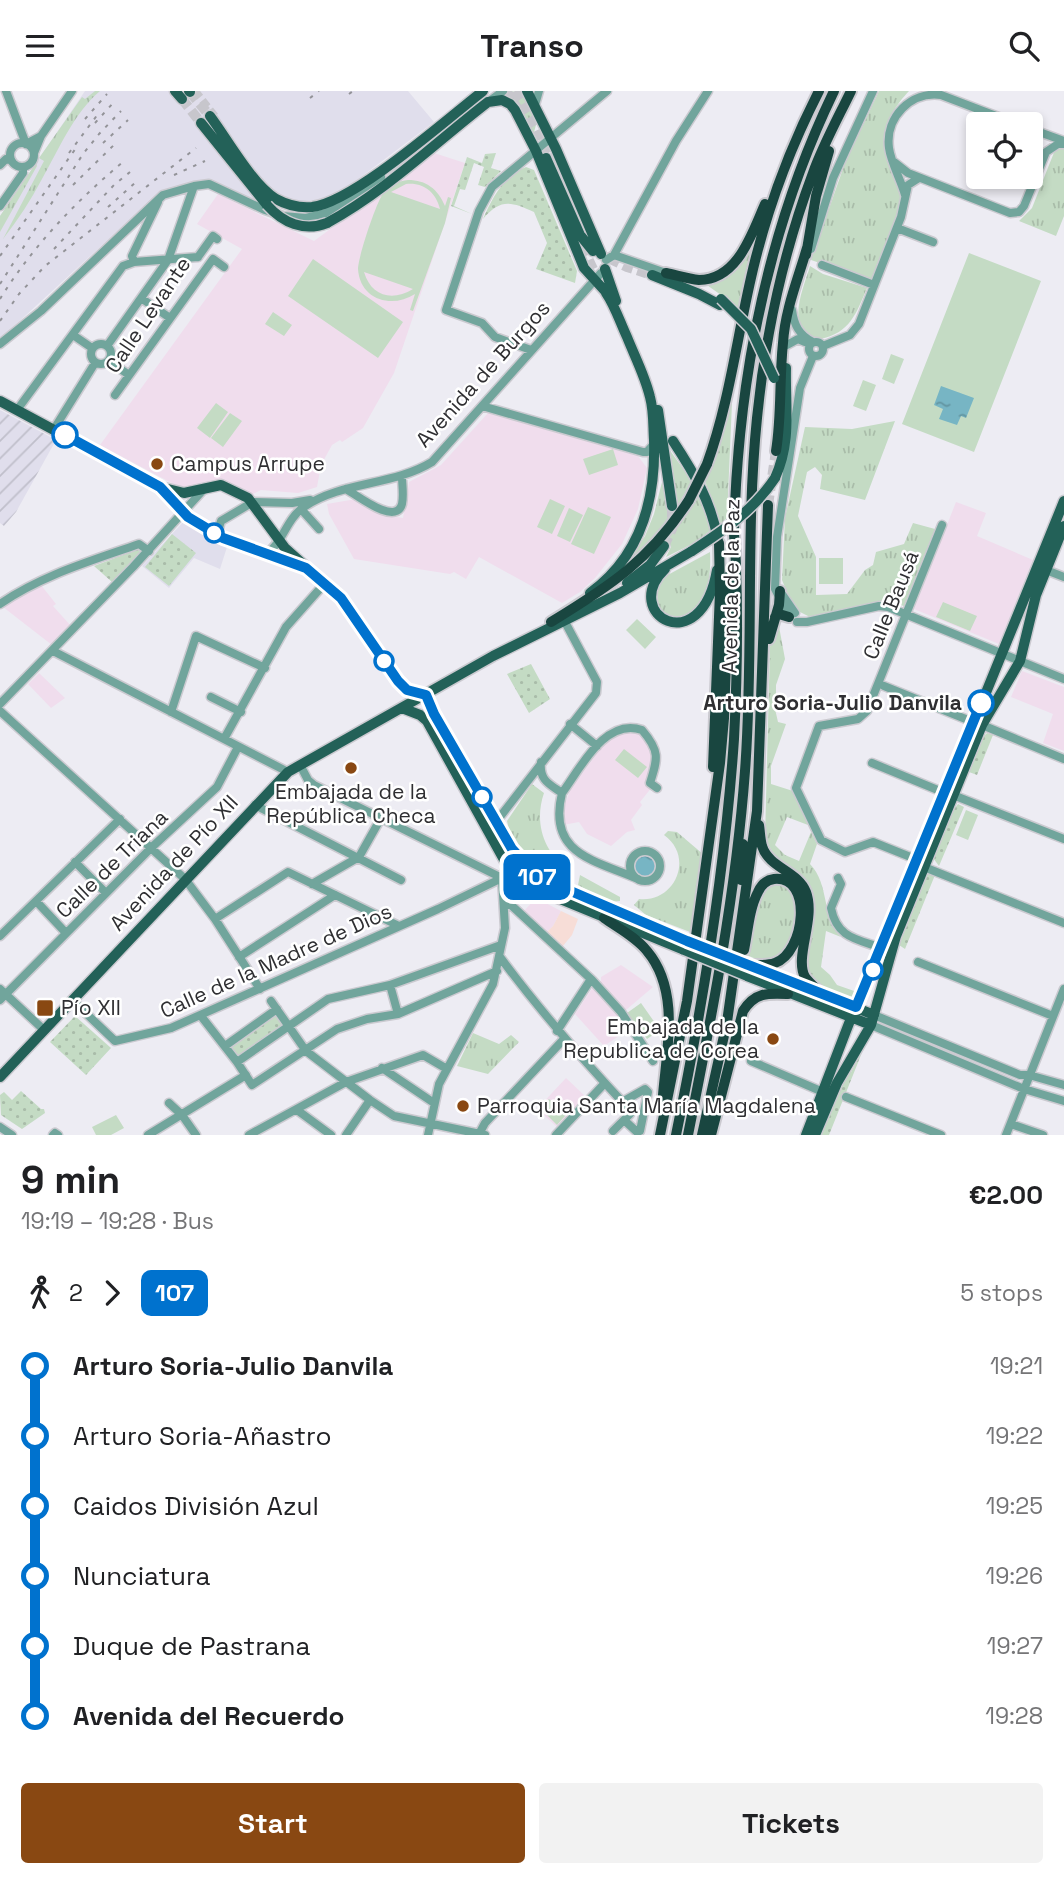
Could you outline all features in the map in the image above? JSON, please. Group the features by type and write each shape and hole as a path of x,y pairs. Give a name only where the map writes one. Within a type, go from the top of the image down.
{"highway":[{"path":"666,273 698,280 727,270 746,245 819,91"},
{"name":"Avenida de la Paz","path":"676,1135 710,948 724,850 734,736 734,532 745,394 762,299 778,235 793,190 834,91"},
{"name":"Avenida de la Paz","path":"688,1135 729,906 745,771 757,416 775,302 791,239 813,172 851,91"},
{"path":"800,285 819,185 840,112"},
{"path":"551,622 604,590 634,566 660,540 689,500 707,464 721,423 755,261 776,184"},
{"path":"776,451 784,332 807,248"},
{"path":"702,1135 727,1022 757,811 765,655 764,578 768,505"},
{"path":"660,1135 687,1001 724,718 730,564 734,532"},
{"path":"709,839 720,592 719,543"},
{"path":"765,655 780,596"},
{"path":"775,617 779,614 794,617"},
{"path":"735,967 746,813 745,771"},
{"path":"757,811 765,853 797,879 806,894 808,919 802,969 808,981 824,996"},
{"path":"727,1022 734,1003 757,894 761,887 771,880 785,881 797,892 802,909 796,942 789,953 777,963 748,971"},
{"path":"604,918 646,950 664,983 669,1034 660,1135"},
{"path":"711,1135 743,1011 753,998 765,992 788,994"}],"main road":[{"path":"483,91 422,140 346,193 310,207 279,201 265,191 241,167 215,140 206,120 234,149 241,167 281,218 299,226 314,227 347,211 491,100"},
{"name":"Avenida de Pío XII","path":"0,1077 288,772 527,638 610,575 631,547 649,509 654,470 653,412 646,382 606,292 550,139 528,91"},
{"name":"Avenida de Pío XII","path":"491,100 502,100 513,106 536,151 579,252 597,264 654,395 672,506"},
{"path":"215,140 234,149"},
{"path":"546,158 580,235 597,264"},
{"path":"537,169 564,231 579,252"},
{"path":"666,273 720,302 761,348 774,378 779,432"},
{"path":"652,275 720,302"},
{"path":"787,345 789,321 800,285"},
{"path":"606,292 639,379"},
{"name":"Avenida de Pío XII","path":"527,638 565,622 620,593 692,551 746,513 775,478 783,458 787,436 787,345"},
{"path":"0,401 160,487 181,493 223,486 253,502 279,540 341,598 398,681 404,692 402,708 428,721 507,865 685,946"},
{"path":"671,442 687,463 711,508 719,543 711,595 694,618 682,623 669,622 657,614 650,593 657,576 672,562"},
{"path":"160,487 184,512 217,535 306,568"},
{"path":"806,1135 851,1018 978,724 994,670 1064,502"},
{"path":"978,724 1020,661 1036,595 1064,526"},
{"name":"Avenida de Pío XII","path":"592,607 649,565 664,546"},
{"path":"1015,621 1020,628 1029,627"},
{"path":"1006,641 1018,639 1025,646"},
{"path":"994,670 1004,677 1011,676"},
{"path":"988,686 996,686 1001,692"},
{"path":"404,692 426,695 526,875 538,890 604,918 748,971 856,1007 872,1020"},
{"path":"420,715 431,707"},
{"path":"815,1135 837,1083 855,1055 872,1020 890,952 919,865"},
{"path":"748,971 788,994 851,1018 872,1020"},
{"path":"865,987 873,987 880,992"},
{"path":"848,1030 856,1039 864,1037"},
{"path":"840,1049 845,1046 852,1048 855,1055"}],"street":[{"path":"6,91 26,143 34,153"},
{"path":"41,136 13,146 11,160 23,167 32,162 41,136 72,91"},
{"path":"491,100 503,91"},
{"path":"519,91 528,91"},
{"path":"534,104 539,91"},
{"path":"531,350 495,337 482,323 446,310 485,198 499,180 607,91"},
{"path":"695,91 707,93"},
{"path":"800,285 833,179 873,91"},
{"path":"905,195 889,150 893,122 899,110 917,94 932,92 986,112"},
{"name":"Avenida de Burgos","path":"325,497 346,489 402,476 432,462 584,292 597,264 707,93"},
{"path":"1043,134 1064,142"},
{"path":"1043,138 1046,152"},
{"path":"0,344 41,311 160,197 209,184 274,213 298,219 310,218 326,213 347,201 407,158 422,140"},
{"path":"894,162 901,169 919,178 1010,213 1019,212 1046,152 1052,146 1064,142"},
{"path":"0,165 6,159 11,160"},
{"path":"0,207 23,173 23,167"},
{"path":"823,347 845,338 855,330 897,228 908,185 919,178"},
{"path":"107,346 168,260 194,186"},
{"path":"134,262 132,256 160,197"},
{"path":"897,228 933,242"},
{"path":"17,410 123,266 134,262 198,257 213,236 217,239"},
{"name":"Calle Levante","path":"115,395 209,265 198,257"},
{"path":"209,265 213,259 224,267"},
{"path":"597,264 666,273"},
{"name":"Avenida de Burgos","path":"584,292 597,264"},
{"path":"822,265 874,285"},
{"path":"141,298 170,319"},
{"path":"792,310 798,330 811,345"},
{"path":"73,335 92,348"},
{"path":"787,345 798,339 811,345 820,343 823,347"},
{"path":"97,344 107,346 111,355 108,361 100,365 95,363 91,357 92,348 97,344"},
{"path":"811,345 809,351 813,356"},
{"path":"813,356 821,355 823,347"},
{"path":"813,356 800,389 779,519 775,590 794,617 812,621 879,606 898,609 1064,678"},
{"path":"108,361 129,375"},
{"path":"54,429 95,363"},
{"path":"482,406 643,452 647,452 654,445"},
{"path":"346,489 394,514 402,503 402,476"},
{"path":"0,704 149,551 204,489"},
{"path":"217,535 221,521 253,502 292,503 325,497"},
{"path":"267,553 275,547 283,531 301,509 325,497"},
{"path":"301,509 318,529"},
{"name":"Calle Bausá","path":"919,865 873,842 845,852 827,845 817,834 796,787 820,726 858,719 867,711 942,525"},
{"path":"0,604 20,590 62,571 139,544 149,551"},
{"path":"1046,570 1064,577"},
{"path":"225,739 286,627 325,583"},
{"path":"491,836 496,822 596,693 597,682 565,622"},
{"path":"171,712 196,636 265,668"},
{"path":"53,651 288,772"},
{"path":"884,686 1064,759"},
{"path":"211,697 241,712"},
{"path":"0,711 185,879 215,919 260,989"},
{"path":"570,724 597,746"},
{"path":"616,871 631,861 636,853 646,850 655,854 660,862 656,876 648,881 616,871 577,852 564,838 558,819 562,793 597,746 617,729 629,727 642,730 657,754 650,783 657,788"},
{"name":"Calle de Triana","path":"2,994 217,787 238,747"},
{"path":"541,762 542,779"},
{"path":"872,763 1064,839"},
{"path":"300,765 314,785 502,878 538,890"},
{"path":"525,784 542,779 562,793"},
{"path":"255,805 401,880"},
{"path":"312,884 359,857 381,818"},
{"path":"0,936 120,819"},
{"path":"428,1135 434,1103 447,1069 489,992 497,971 505,928 502,878 512,849"},
{"path":"631,861 631,871 638,879"},
{"path":"75,862 106,893"},
{"path":"919,865 1064,923"},
{"path":"215,919 288,872 399,926"},
{"name":"Calle de la Madre de Dios","path":"72,1000 115,1041 171,1028 502,878"},
{"path":"838,878 841,884 831,908 838,929 882,948"},
{"path":"239,957 335,895"},
{"path":"36,901 66,933"},
{"path":"505,905 511,905 592,979 621,1012 653,1061"},
{"path":"237,1062 328,999 390,985 501,945"},
{"path":"500,957 557,1031 630,1114 613,1131"},
{"path":"918,962 1058,1013"},
{"path":"201,1016 252,1085 337,1029 367,1019 398,1014 497,971"},
{"path":"557,1031 592,979"},
{"path":"390,985 398,1014"},
{"path":"1006,1135 1029,1075 1058,1013 1064,989"},
{"path":"2,994 44,1030"},
{"path":"271,1001 306,1051 370,1100 394,1116 461,1133 480,1135 485,1123 564,1039"},
{"path":"225,1046 278,1009"},
{"path":"872,1020 1020,1075 1062,1084 1064,1073"},
{"path":"872,1020 1024,1089 1064,1101"},
{"path":"249,1135 346,1082 382,1068 423,1055 447,1069"},
{"path":"751,1061 824,1092"},
{"path":"382,1068 434,1103"},
{"path":"148,1135 246,1075"},
{"path":"556,1135 604,1084"},
{"path":"622,1103 645,1089 648,1092 640,1131 637,1132 624,1120"},
{"path":"846,1097 941,1135"},
{"path":"346,1135 370,1100"},
{"path":"169,1103 182,1115 196,1135"},
{"path":"297,1109 331,1135"},
{"path":"1011,1124 1043,1135"},
{"path":"0,1127 12,1135"}],"shaded area":[{"path":"85,91 408,91 434,122 353,183 324,199 296,202 264,190 259,202 215,182 204,180 161,191 0,339 0,216"},
{"path":"434,153 465,163 394,373 363,428 342,442 340,440 332,445 321,465 317,487 298,493 261,490 251,495 221,480 181,488 100,445 242,249 197,224 218,194 314,241"},
{"path":"0,410 56,440 16,512 4,526 0,523"},
{"path":"488,413 638,456 647,468 638,509 622,544 595,578 580,592 562,603 479,557 466,579 454,572 450,574 354,559 329,514 327,504 356,499 385,515 403,518 409,482 441,465"},
{"path":"956,502 986,513 977,536 1033,560 999,644 914,609"},
{"path":"185,520 217,544 227,547 220,569 194,558 169,588 142,566"},
{"path":"41,585 56,604 53,606 71,626 52,645 3,607"},
{"path":"1022,671 1064,687 1064,751 1043,743 1053,714 1011,697"},
{"path":"39,673 65,698 51,708 28,684"},
{"path":"624,731 642,735 652,751 652,787 631,820 635,830 627,832 611,846 587,834 579,822 563,825 563,809 571,788 602,747"},
{"path":"536,898 561,911 546,933 524,911"},
{"path":"561,911 578,919 572,935 562,947 546,933"},
{"path":"621,965 653,987 626,1010 601,983 601,977"},
{"path":"593,987 628,1030 604,1046 575,1014"},
{"path":"566,1078 585,1096 557,1127 537,1109"}],"green space":[{"path":"95,91 100,91 82,110 29,202 3,239 44,161 39,158 82,97 85,99"},
{"path":"511,91 525,94 537,121 533,136 515,102 499,95"},
{"path":"879,91 909,91 893,112 884,137 886,154 899,189 900,208 872,278 867,279 811,260 845,163"},
{"path":"1064,149 1064,216 1056,236 1019,221 1032,208 1040,189 1043,189 1043,180 1055,150"},
{"path":"496,153 491,168 501,171 485,187 478,185 484,167 474,163 465,190 460,189 454,206 472,214 451,206 467,157 482,163 485,154"},
{"path":"36,163 37,166 0,232 0,216"},
{"path":"526,167 534,170 577,271 575,283 536,269 547,243 534,212 507,204 495,208 483,219 505,181"},
{"path":"405,180 414,180 431,187 445,206 448,197 451,198 445,223 413,311 410,310 415,294 397,301 379,299 365,288 358,269 364,241 381,197 389,187","holes":["406,184 428,189 440,209 391,192","364,272 413,289 397,295 383,294 372,287"]},
{"path":"766,209 751,261 748,262 738,307 704,283 723,275"},
{"path":"969,253 1041,281 974,452 902,424"},
{"path":"313,259 403,322 378,358 288,296"},
{"path":"810,266 823,274 867,288 851,321 838,332 820,339 809,335 802,328 799,319 800,298"},
{"path":"273,312 292,325 284,336 265,324"},
{"path":"891,354 904,359 894,384 882,379"},
{"path":"863,380 876,385 866,411 853,406"},
{"path":"216,403 228,412 210,438 197,428"},
{"path":"729,403 732,403 727,518 720,524 705,481"},
{"path":"230,413 242,421 223,447 211,438"},
{"path":"895,421 865,500 820,489 822,475 815,467 807,472 798,516 816,557 816,595 847,594 865,570 873,565 876,552 904,544 913,523 935,529 904,606 886,601 810,617 794,609 782,580 785,518 805,427 852,429"},
{"path":"666,445 692,481 675,510"},
{"path":"613,449 618,465 589,475 583,459"},
{"path":"663,478 670,521 617,576 645,536"},
{"path":"700,493 714,528 692,544 666,557 671,547 667,537"},
{"path":"550,499 565,506 552,534 537,527"},
{"path":"588,507 611,517 594,554 571,544"},
{"path":"569,508 583,515 570,542 557,536"},
{"path":"172,534 196,553 169,586 145,567"},
{"path":"139,549 140,552 112,582 94,566"},
{"path":"710,552 709,578 701,602 687,615 672,618 658,607 657,590 664,577"},
{"path":"819,558 843,558 843,584 819,584"},
{"path":"943,602 977,616 970,631 936,617"},
{"path":"637,619 656,637 645,649 626,630"},
{"path":"778,621 785,659 776,685 776,698 773,700 778,722 786,724 771,766 771,784 793,791 808,825 787,817 775,845 785,855 799,861 811,832 817,844 810,864 820,881 831,920 841,937 826,931 821,967 837,985 857,992 852,998 820,987 807,974 800,875 775,857 765,838 770,647 773,630"},
{"path":"531,664 550,699 529,713 507,674"},
{"path":"987,733 993,735 977,775 969,772"},
{"path":"624,749 647,767 638,778 615,760"},
{"path":"532,784 544,793 540,815 543,835 552,854 568,869 562,877 534,866 519,850 510,831 507,821"},
{"path":"958,804 964,807 939,866 933,858"},
{"path":"966,810 978,815 968,840 956,835"},
{"path":"668,831 677,832 704,855 690,932 646,915 634,905 639,899 662,894 677,877 678,855 673,844 664,835"},
{"path":"928,872 935,875 905,949 899,945"},
{"path":"580,875 620,897 620,901 609,902 578,885"},
{"path":"777,883 788,887 799,908 785,949 771,960 760,960 747,955 751,925 762,894"},
{"path":"641,1003 660,1030 647,1039 627,1013"},
{"path":"277,1013 285,1024 237,1057 229,1047"},
{"path":"75,1016 111,1048 86,1075 50,1042"},
{"path":"473,1033 499,1044 511,1035 519,1042 488,1074 457,1066"},
{"path":"863,1050 829,1135 820,1135 848,1071 851,1072"},
{"path":"21,1091 44,1109 45,1113 22,1129 1,1115 0,1095 4,1092 12,1100"},
{"path":"549,1099 566,1115 557,1125 540,1108"},
{"path":"116,1115 124,1128 111,1135 96,1135 92,1127"}],"water":[{"path":"941,386 974,398 966,418 961,416 957,425 939,419 943,409 934,405"},
{"path":"645,853 653,857 657,865 653,873 645,877 637,873 633,865 637,857"}],"tunnel":[{"path":"195,91 217,119"},
{"path":"506,91 519,111"},
{"path":"515,91 536,126 588,239 604,256 652,275"},
{"path":"190,92 210,116"},
{"path":"182,99 201,123"},
{"path":"576,233 599,282"},
{"path":"768,505 776,451"},
{"path":"664,546 672,529 672,506"}],"railway":[{"path":"310,98 319,91"},
{"path":"349,94 353,91"},
{"path":"85,119 107,94"},
{"path":"95,123 114,102"},
{"path":"0,284 83,154 121,111"},
{"path":"69,153 98,114"},
{"path":"103,143 128,120"},
{"path":"73,185 118,141"},
{"path":"0,256 76,148"},
{"path":"0,321 19,294 45,266 196,148"},
{"path":"174,175 205,161"},
{"path":"0,299 26,261 56,226 123,162"},
{"path":"54,249 114,185 130,172"},
{"path":"108,207 137,181"}],"bus line":[{"name":"107","path":"65,435 160,487 188,517 223,538 292,561 325,583 341,598 398,681 407,690 426,695 431,701 434,714 512,849 538,877 687,941 856,1007 981,703"}],"place":[{"name":"Campus Arrupe","path":"157,464"},
{"name":"Arturo Soria-Julio Danvila","path":"981,703"},
{"name":"Embajada de la República Checa","path":"351,768"},
{"name":"Pío XII","path":"45,1008"},
{"name":"Embajada de la Republica de Corea","path":"773,1039"},
{"name":"Parroquia Santa María Magdalena","path":"463,1106"}]}
